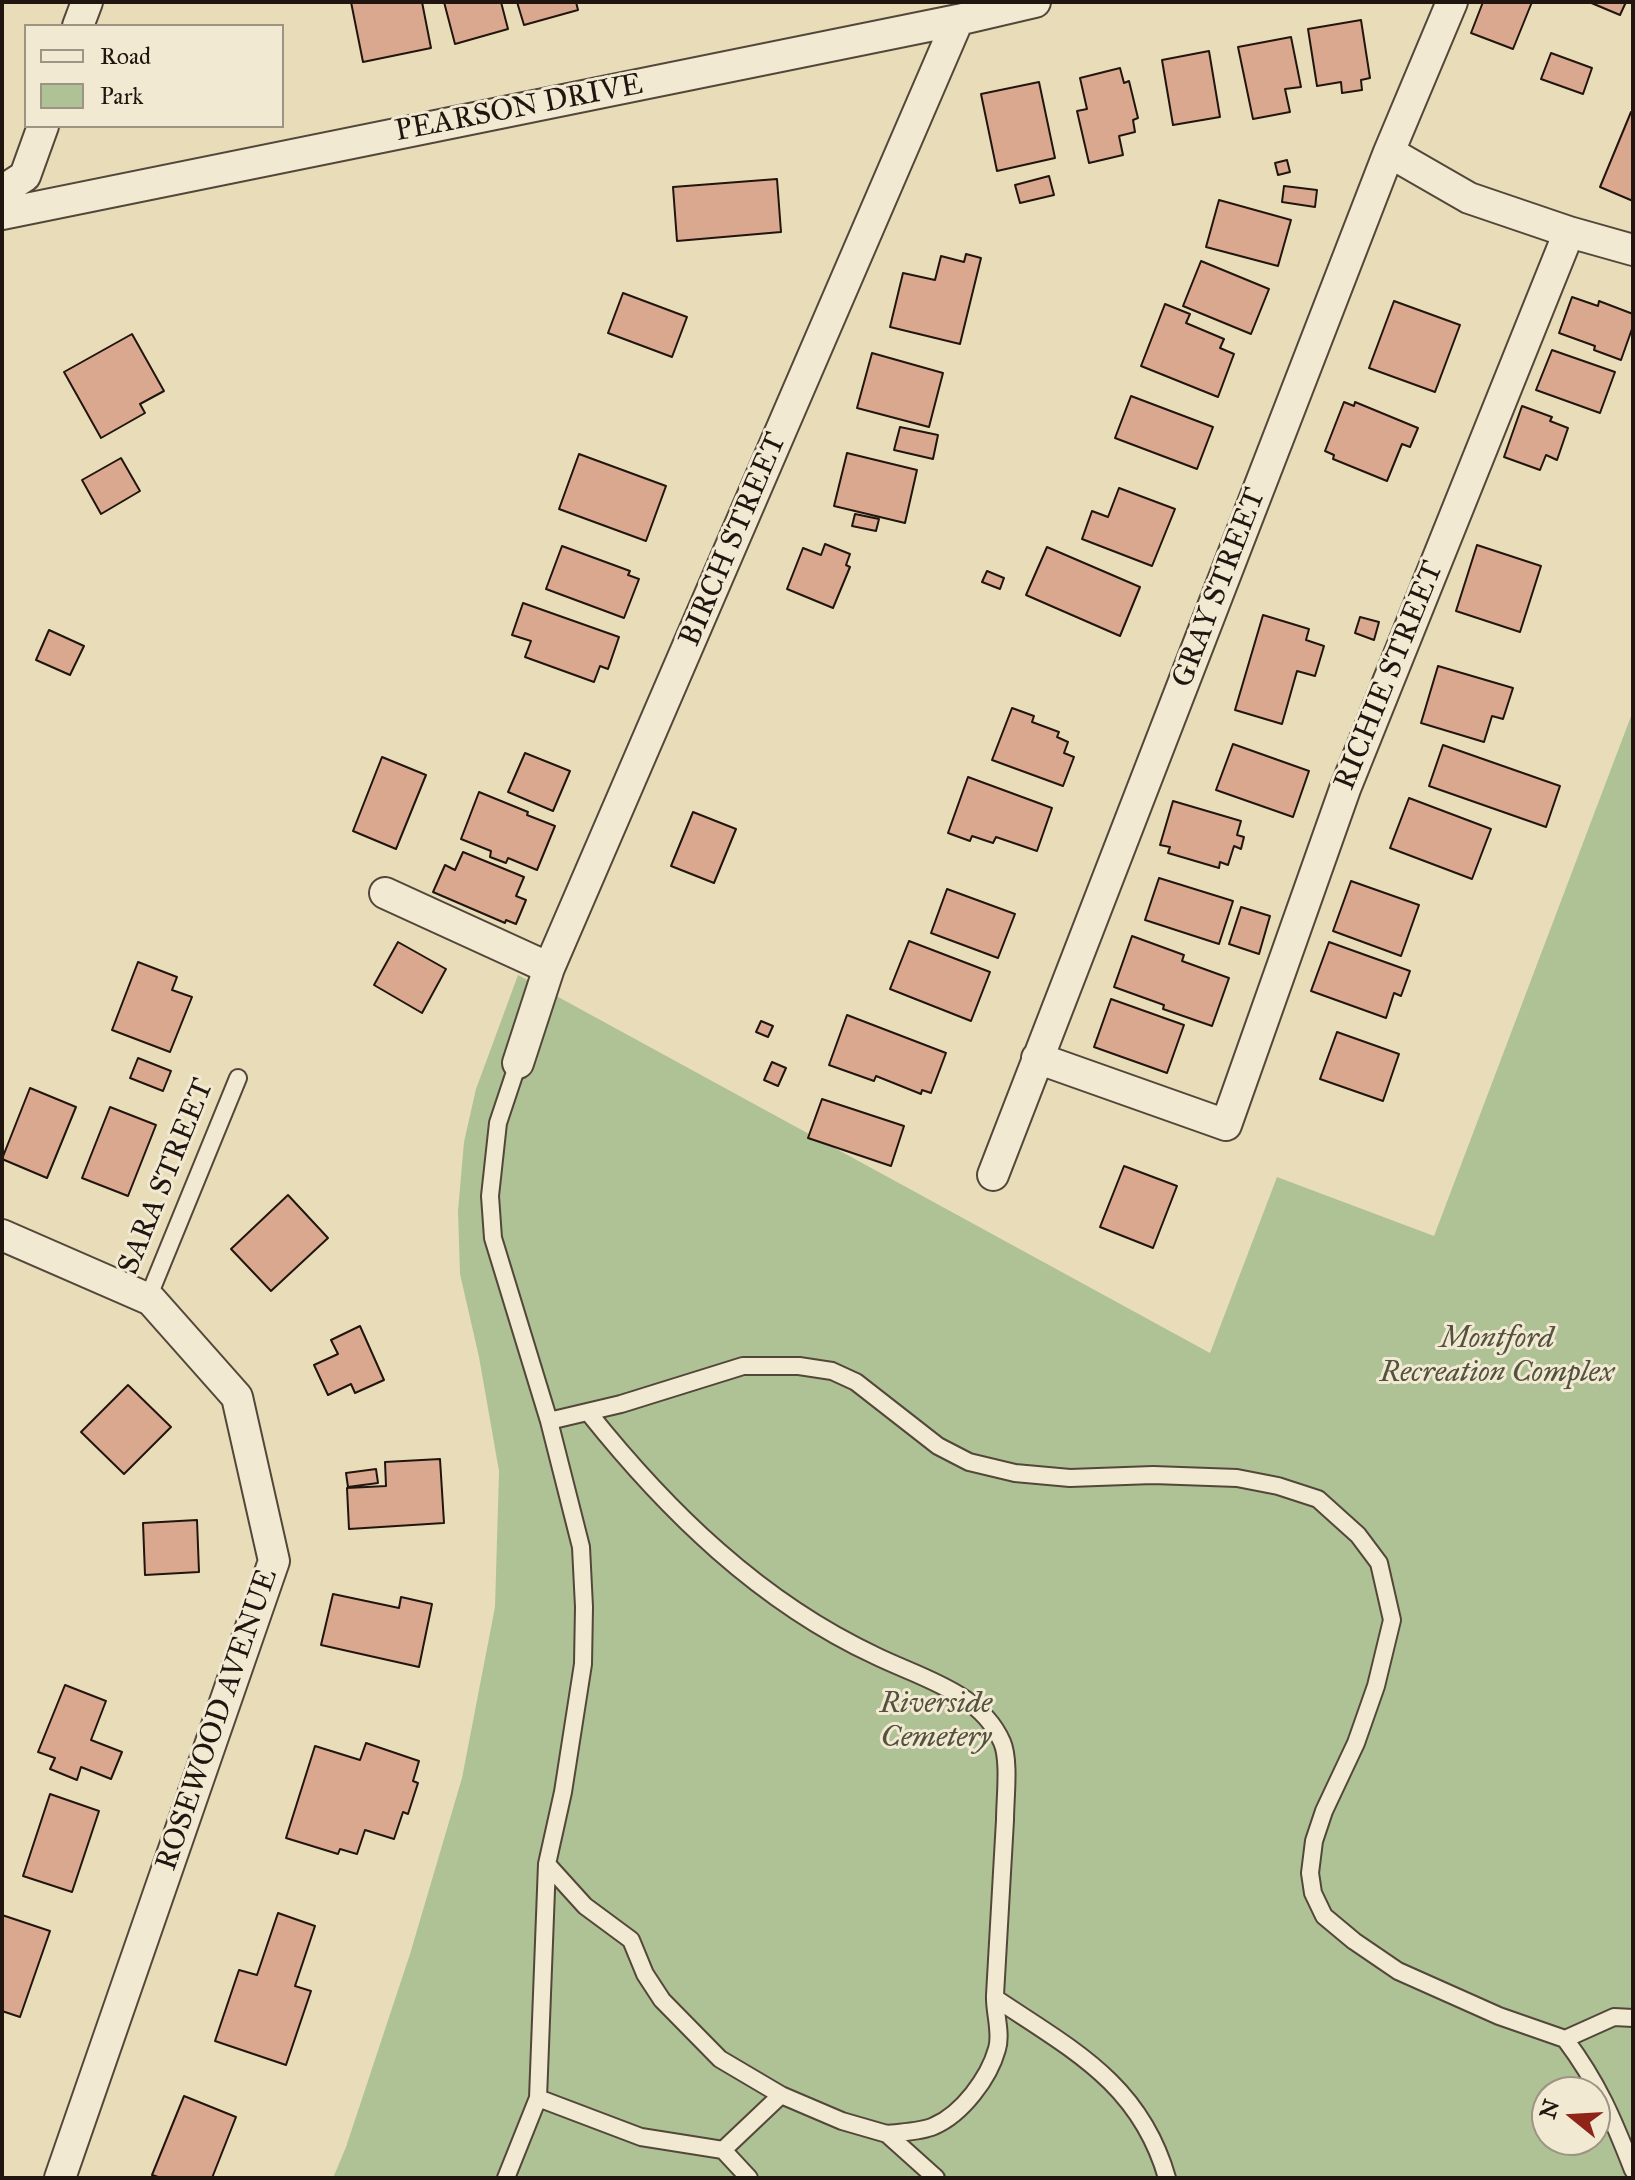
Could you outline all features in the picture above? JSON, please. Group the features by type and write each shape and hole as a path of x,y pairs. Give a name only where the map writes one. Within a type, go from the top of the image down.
{"street":[{"path":"79,24 87,2"},
{"name":"PEARSON DRIVE","path":"2,214 1035,2"},
{"name":"GRAY STREET","path":"993,1175 1389,152 1452,2"},
{"name":"BIRCH STREET","path":"518,1063 549,968 958,20"},
{"path":"2,191 25,176 42,128"},
{"path":"1389,152 1469,198 1633,250"},
{"name":"RICHIE STREET","path":"1037,1058 1226,1125 1345,789 1569,232"},
{"path":"385,893 549,968"},
{"name":"ROSEWOOD AVENUE","path":"2,1235 148,1298 237,1397 274,1561 60,2178"}],"lane":[{"path":"506,2178 538,2098 547,1864 563,1792 583,1664 584,1607 581,1547 549,1421 493,1238 490,1196 498,1123 518,1063"},
{"name":"SARA STREET","path":"148,1298 238,1078"},
{"path":"549,1421 743,1366 799,1366 832,1371 856,1382 938,1446 969,1462 1015,1473 1070,1478 1153,1475 1237,1478 1278,1486 1318,1499 1358,1535 1379,1563 1392,1620 1376,1686 1356,1743 1324,1811 1314,1841 1310,1873 1313,1893 1324,1916 1398,1971 1499,2016 1565,2039 1610,2108 1633,2170"},
{"path":"547,1864 585,1906 631,1940 645,1974 662,2000 720,2059 781,2095 842,2121 887,2134 934,2127 973,2097 998,2047 995,1998 1006,1787 1004,1745 990,1719 965,1697 851,1644 765,1589 701,1537 658,1495 588,1412"},
{"path":"995,1998 1094,2064 1129,2100 1159,2149 1167,2178"},
{"path":"1565,2039 1614,2017 1633,2018"},
{"path":"723,2150 781,2095"},
{"path":"538,2098 641,2137 723,2150 749,2178"},
{"path":"887,2134 936,2178"}],"green space":[{"name":"Riverside Cemetery","path":"1633,711 1633,2178 333,2178 410,1954 462,1778 495,1607 499,1471 479,1357 460,1274 458,1211 464,1142 476,1089 518,975 1210,1353 1277,1177 1434,1236"}],"building":[{"path":"351,2 422,2 431,48 363,62"},
{"path":"444,2 501,2 508,29 455,44"},
{"path":"517,2 576,2 578,10 524,25"},
{"path":"1483,2 1532,2 1513,49 1471,33"},
{"path":"1589,2 1626,2 1620,15"},
{"path":"1361,20 1370,78 1361,80 1362,90 1342,93 1341,82 1317,86 1308,29"},
{"path":"1291,37 1301,87 1285,89 1290,112 1253,119 1238,47"},
{"path":"1209,51 1220,117 1173,125 1162,60"},
{"path":"1551,53 1592,68 1583,94 1541,79"},
{"path":"1120,68 1124,83 1129,81 1138,118 1133,120 1135,132 1119,136 1123,155 1089,163 1077,111 1087,109 1080,78"},
{"path":"1039,82 1055,158 997,171 981,94"},
{"path":"1633,113 1633,201 1600,187"},
{"path":"1287,160 1290,172 1278,175 1275,163"},
{"path":"1049,176 1054,195 1020,203 1015,185"},
{"path":"777,179 781,232 677,241 673,187"},
{"path":"1284,186 1317,190 1315,207 1282,202"},
{"path":"1219,200 1291,220 1278,266 1206,247"},
{"path":"966,254 981,258 960,344 890,327 903,273 935,280 941,256 964,262"},
{"path":"1201,261 1269,289 1251,334 1183,306"},
{"path":"623,293 687,317 672,357 608,333"},
{"path":"1572,297 1598,306 1599,301 1633,314 1633,326 1621,360 1594,350 1595,346 1559,333"},
{"path":"1394,301 1460,325 1435,392 1369,368"},
{"path":"1165,304 1190,314 1186,323 1224,339 1220,348 1234,354 1218,397 1141,366"},
{"path":"132,334 164,391 140,404 145,413 101,438 64,372"},
{"path":"1552,350 1615,372 1600,413 1536,390"},
{"path":"872,353 943,373 929,427 857,408"},
{"path":"1131,396 1213,427 1197,469 1115,438"},
{"path":"1344,402 1354,406 1355,402 1418,428 1410,447 1402,444 1387,481 1333,459 1334,455 1325,451"},
{"path":"1522,406 1552,417 1550,421 1568,428 1557,460 1546,455 1540,470 1504,457"},
{"path":"900,427 938,435 933,459 894,450"},
{"path":"847,453 917,470 905,523 834,506"},
{"path":"579,454 666,486 646,541 559,509"},
{"path":"121,458 140,491 101,514 82,480"},
{"path":"1119,488 1175,509 1152,566 1082,539 1092,511 1108,517"},
{"path":"855,514 879,519 876,531 852,526"},
{"path":"825,544 850,554 846,565 850,567 833,608 787,589 803,548 821,555"},
{"path":"1477,545 1541,566 1520,632 1456,611"},
{"path":"562,546 630,571 628,575 639,579 624,618 546,589"},
{"path":"1047,547 1140,587 1120,636 1026,595"},
{"path":"987,571 1004,578 1000,589 982,582"},
{"path":"523,603 619,637 608,669 600,666 594,682 525,657 531,641 512,635"},
{"path":"1263,615 1309,629 1306,640 1324,646 1315,676 1297,671 1282,724 1235,710"},
{"path":"1360,617 1379,622 1374,640 1355,633"},
{"path":"49,630 84,646 70,675 36,660"},
{"path":"1438,666 1513,688 1503,719 1492,716 1484,742 1421,723"},
{"path":"1012,708 1034,716 1032,722 1059,732 1057,737 1068,742 1064,753 1074,757 1063,786 992,760"},
{"path":"1233,744 1309,771 1293,817 1216,790"},
{"path":"1443,745 1560,786 1546,827 1429,786"},
{"path":"525,753 570,771 553,811 508,792"},
{"path":"382,757 426,775 396,849 353,831"},
{"path":"968,777 1052,808 1037,851 996,837 993,843 972,836 970,841 948,833"},
{"path":"479,792 555,826 537,870 508,858 506,863 490,857 491,851 461,839"},
{"path":"1409,798 1491,829 1472,879 1390,848"},
{"path":"1173,801 1241,821 1237,835 1244,837 1241,849 1234,846 1228,865 1220,862 1219,868 1168,853 1170,847 1160,845"},
{"path":"693,812 736,829 714,883 671,866"},
{"path":"463,852 524,877 516,896 526,900 516,924 506,920 505,923 433,892 445,865 455,870"},
{"path":"1159,878 1233,901 1219,944 1145,920"},
{"path":"1351,881 1419,905 1401,956 1333,931"},
{"path":"947,889 1015,914 998,958 931,933"},
{"path":"1241,907 1270,916 1259,954 1229,944"},
{"path":"1132,936 1184,955 1182,961 1229,978 1212,1026 1114,987"},
{"path":"909,941 990,972 971,1021 890,989"},
{"path":"398,942 446,969 422,1013 374,985"},
{"path":"1329,942 1410,971 1401,996 1394,993 1386,1018 1311,991"},
{"path":"138,962 177,977 172,990 192,997 170,1052 112,1030"},
{"path":"1111,999 1184,1025 1167,1073 1094,1047"},
{"path":"847,1015 946,1053 931,1093 922,1090 921,1094 876,1076 874,1081 829,1065"},
{"path":"761,1021 773,1026 768,1037 756,1032"},
{"path":"1337,1032 1399,1054 1383,1101 1320,1079"},
{"path":"138,1058 171,1071 163,1091 130,1078"},
{"path":"772,1062 786,1068 778,1086 764,1080"},
{"path":"30,1088 76,1107 47,1178 2,1159"},
{"path":"822,1099 904,1126 891,1166 808,1138"},
{"path":"110,1107 156,1125 128,1196 82,1178"},
{"path":"1124,1166 1177,1186 1153,1248 1100,1227"},
{"path":"288,1195 328,1238 271,1291 231,1249"},
{"path":"360,1326 384,1380 355,1393 351,1384 328,1395 314,1365 338,1354 331,1340"},
{"path":"128,1385 171,1427 124,1474 81,1432"},
{"path":"440,1459 444,1523 349,1529 347,1488 386,1486 385,1462"},
{"path":"376,1469 378,1483 348,1487 346,1473"},
{"path":"197,1520 199,1572 145,1575 143,1523"},
{"path":"333,1594 399,1608 401,1597 432,1604 419,1667 321,1645"},
{"path":"65,1685 106,1701 91,1740 122,1752 111,1779 81,1767 77,1780 50,1769 55,1758 38,1752"},
{"path":"366,1743 419,1761 413,1781 418,1783 408,1814 403,1812 394,1839 365,1830 357,1854 340,1849 338,1854 286,1838 315,1746 360,1760"},
{"path":"50,1794 99,1811 72,1892 23,1876"},
{"path":"278,1913 315,1926 295,1986 311,1991 286,2065 215,2041 239,1970 257,1975"},
{"path":"2,1915 50,1931 20,2017 2,2011"},
{"path":"184,2096 236,2117 212,2178 161,2178 152,2175"}],"park label":[{"name":"Montford Recreation Complex","path":"1497,1357"}]}
